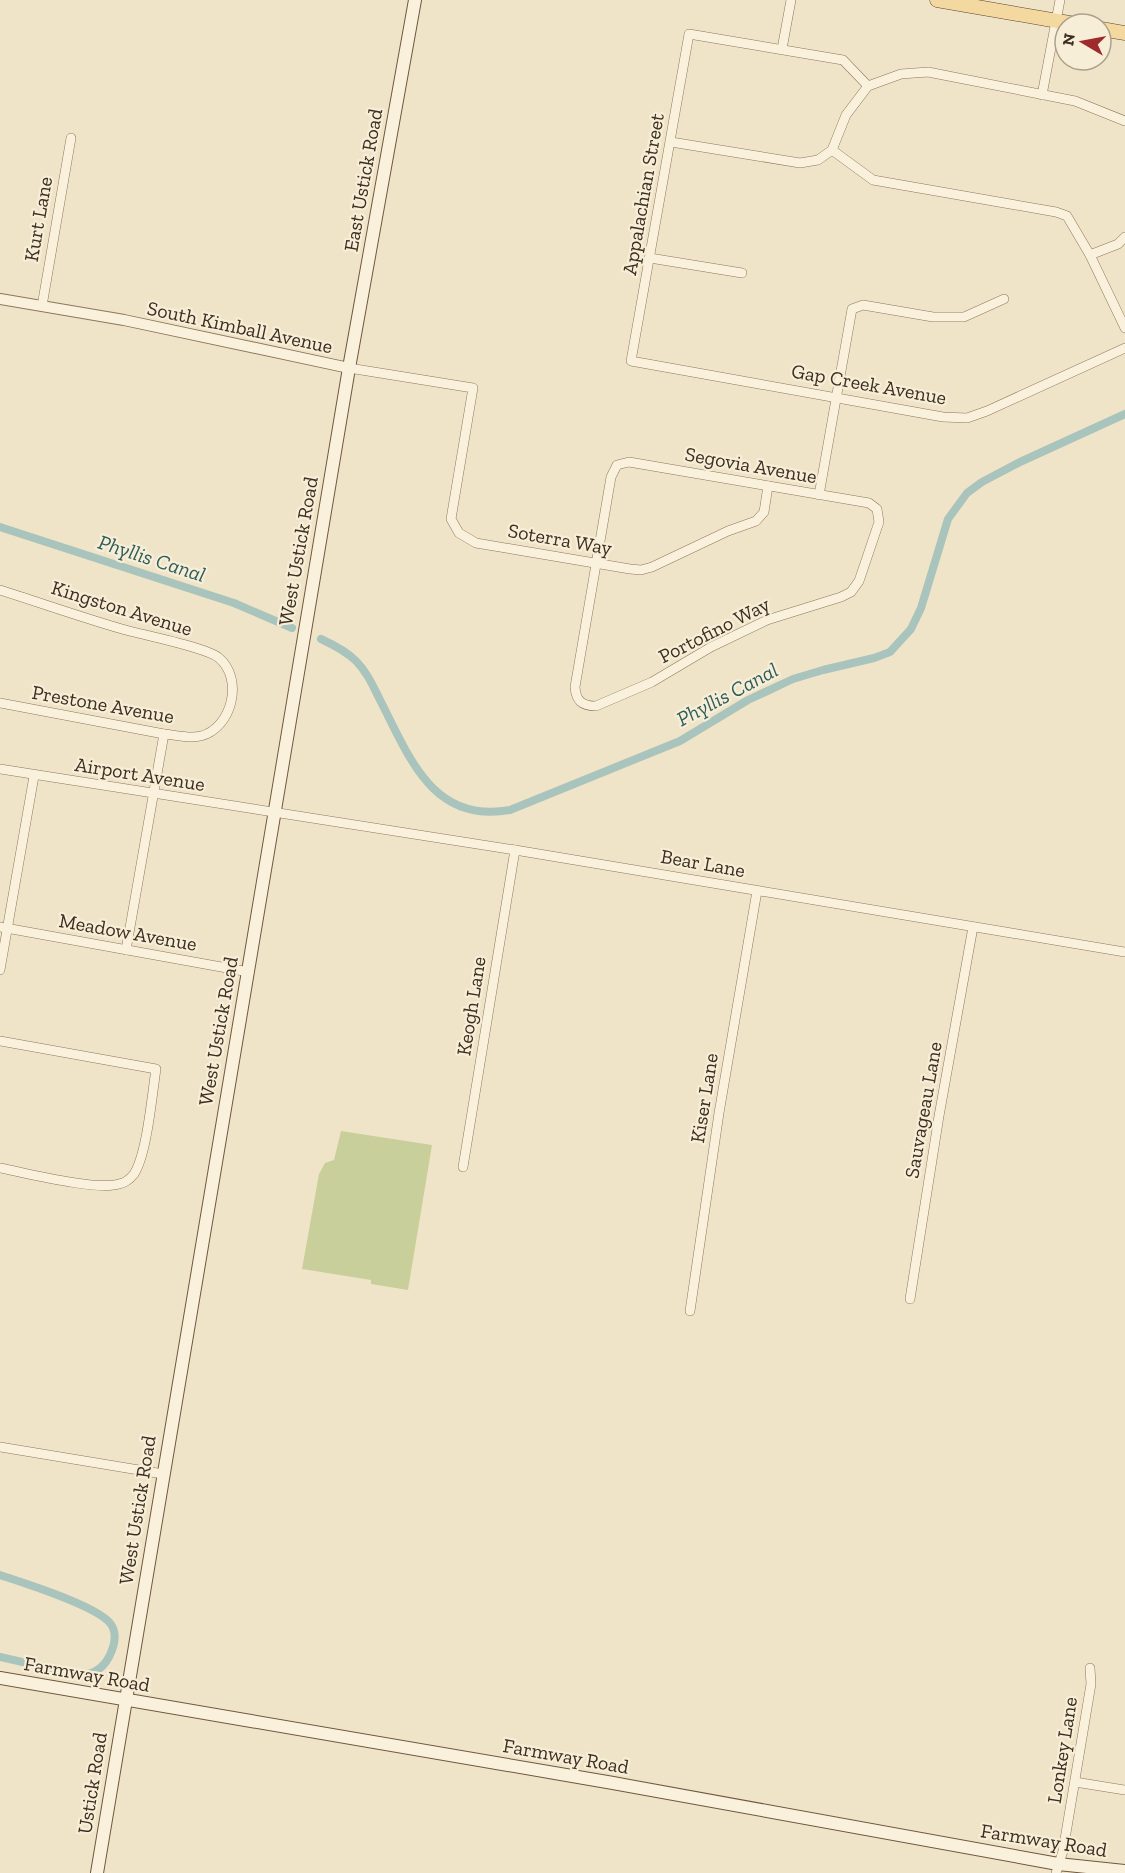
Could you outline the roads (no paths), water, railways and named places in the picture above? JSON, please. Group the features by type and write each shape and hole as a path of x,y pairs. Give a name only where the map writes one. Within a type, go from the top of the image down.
{"main road":[{"name":"East Ustick Road","path":"349,368 415,0"},
{"path":"937,0 1053,20"},
{"name":"West Ustick Road","path":"125,1700 349,368"},
{"name":"Farmway Road","path":"0,1678 636,1787 1057,1869 1125,1871"},
{"name":"Ustick Road","path":"97,1873 125,1700"}],"street":[{"path":"791,0 782,49 843,60 868,86"},
{"name":"Appalachian Street","path":"631,362 689,34 782,49"},
{"path":"1042,95 1053,37"},
{"path":"671,142 800,163 818,160 832,150 846,115 868,86 901,74 928,72 1075,101 1125,121"},
{"name":"Kurt Lane","path":"42,306 70,138"},
{"path":"832,150 873,180 1056,212 1067,216 1090,255 1125,328"},
{"path":"1090,255 1118,244 1125,237"},
{"path":"650,258 742,273"},
{"name":"South Kimball Avenue","path":"0,299 124,320 349,368 473,388"},
{"path":"819,495 852,309 863,305 933,317 964,317 1004,299"},
{"name":"Gap Creek Avenue","path":"631,362 943,417 967,418 1125,348"},
{"name":"Soterra Way","path":"473,388 451,519 459,533 476,543 641,570 756,521 764,512 768,486"},
{"name":"Segovia Avenue","path":"597,564 611,477 617,465 629,462 869,503 877,509"},
{"name":"Portofino Way","path":"597,564 575,687 580,702 587,706 596,706 651,682 711,647 767,620 851,592 859,581 879,522 877,509"},
{"name":"Kingston Avenue","path":"0,590 218,657 228,669 233,685 229,708 223,722 213,731 200,736"},
{"name":"Prestone Avenue","path":"0,703 164,734 200,736"},
{"path":"126,950 164,734"},
{"name":"Airport Avenue","path":"0,769 274,813"},
{"path":"0,970 4,927 34,776"},
{"name":"Bear Lane","path":"274,813 515,850 1125,952"},
{"name":"Keogh Lane","path":"463,1167 515,850"},
{"name":"Kiser Lane","path":"690,1311 719,1113 757,891"},
{"name":"Meadow Avenue","path":"4,927 249,972"},
{"name":"Sauvageau Lane","path":"910,1299 939,1116 973,927"},
{"path":"0,1041 156,1069 142,1156 128,1180 113,1186 92,1185 0,1168"},
{"path":"0,1447 163,1474"},
{"name":"Lonkey Lane","path":"1057,1869 1064,1851 1091,1684 1090,1668"},
{"path":"1075,1782 1125,1790"}],"waterway":[{"name":"Phyllis Canal","path":"321,639 348,654 363,670 413,763 442,796 461,807 483,812 510,810 680,741 748,700 793,679 890,652 911,629 921,608 948,519 967,493 982,482 1020,462 1125,414"},
{"name":"Phyllis Canal","path":"0,527 234,603 292,628"},
{"name":"Phyllis Canal","path":"0,1575 90,1609 110,1623 115,1636 106,1662 96,1671 88,1674 79,1675 0,1657"}]}
